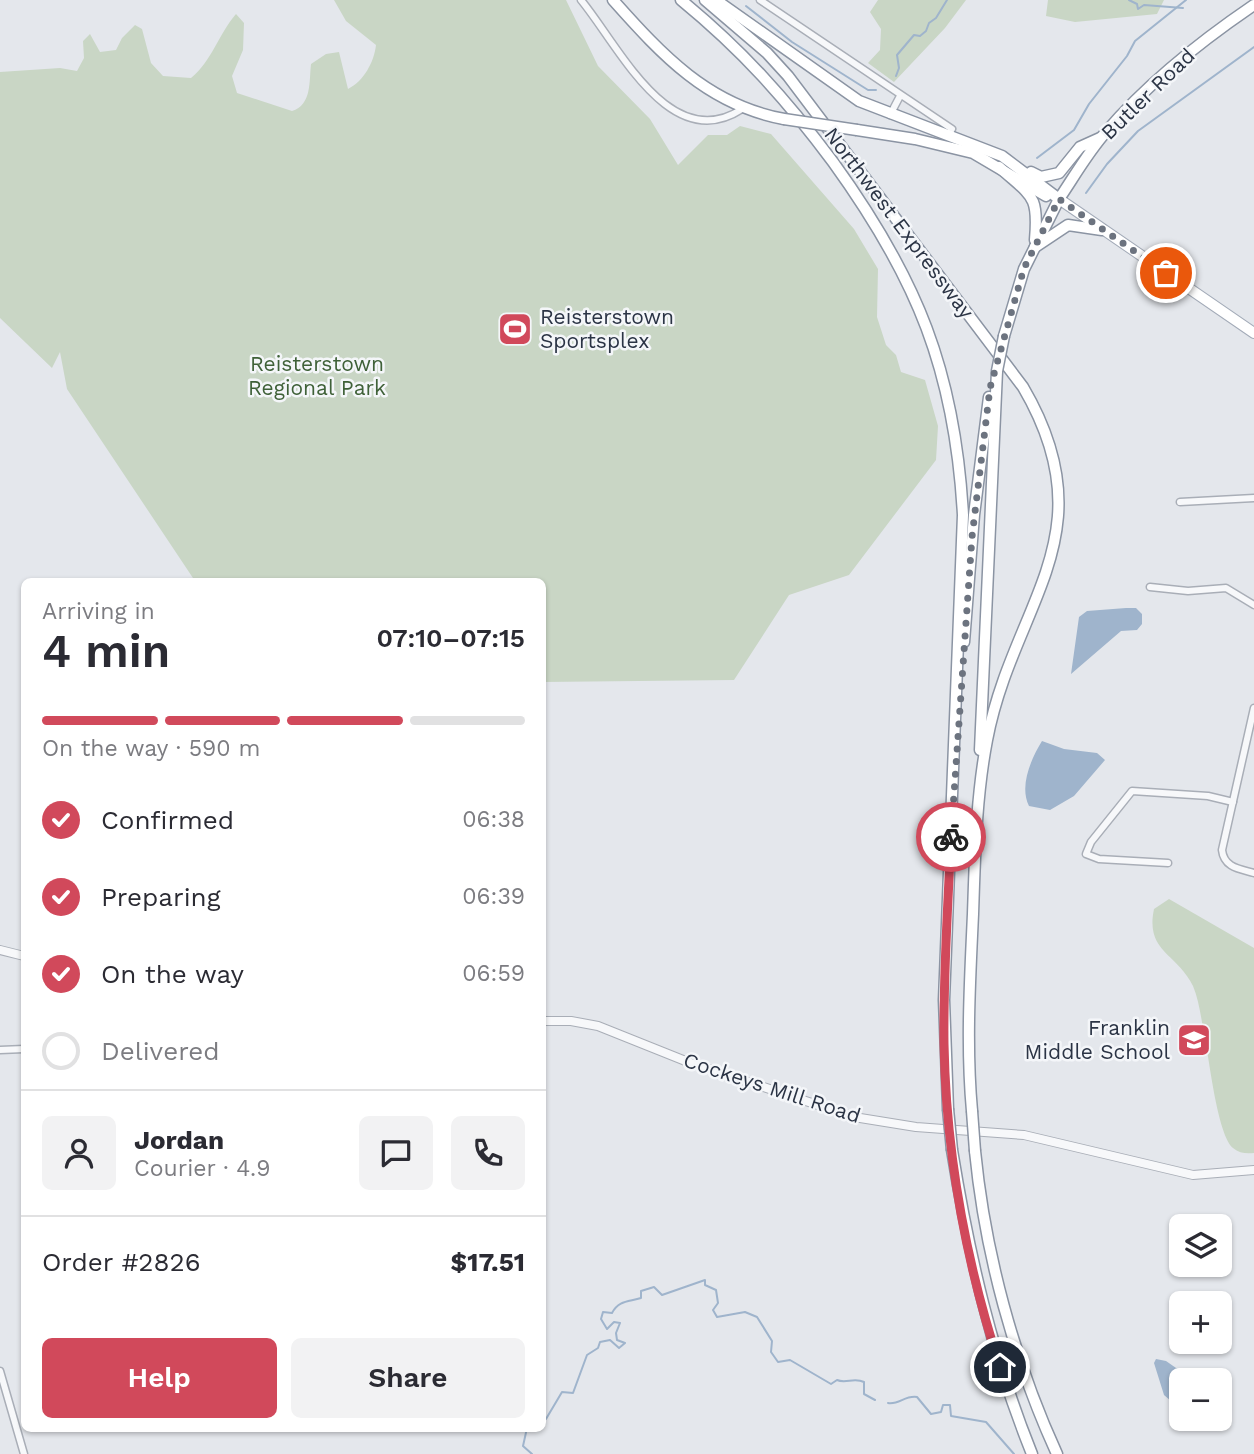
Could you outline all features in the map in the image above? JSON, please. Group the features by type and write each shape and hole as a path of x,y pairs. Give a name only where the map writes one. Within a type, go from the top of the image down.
{"highway":[{"path":"613,0 678,70 742,108 915,139 973,153 1035,175 1049,177 1066,168 1080,148 1102,137"},
{"name":"Northwest Expressway","path":"681,0 758,69 808,128 889,244 909,282 932,341 953,420 962,494 955,757 944,1000 951,1150 979,1295 1013,1407 1032,1454"},
{"name":"Northwest Expressway","path":"705,0 788,76 1017,379 1045,429 1056,485 1054,547 1037,602 992,717 977,819 969,991 975,1151 994,1262 1012,1331 1057,1454"},
{"path":"716,0 841,90 890,115 950,131 1000,162 1045,195 1059,199"},
{"name":"Butler Road","path":"997,371 1016,290 1035,247 1059,199 1102,137 1184,57 1254,5"},
{"path":"855,128 879,125 890,115"},
{"path":"890,115 892,124 901,136"},
{"path":"915,139 942,139 950,131"},
{"path":"1000,162 1035,202 1038,219 1035,247"},
{"path":"1035,247 1064,226 1078,225 1102,230"},
{"path":"955,757 978,480 990,388 997,371"},
{"path":"977,819 997,371"}],"main road":[{"path":"1059,199 1254,332"}],"street":[{"path":"582,0 650,92 671,110 691,119 711,121 727,118 742,108"},
{"path":"760,0 950,131"},
{"path":"890,115 900,96"},
{"path":"1180,502 1254,498"},
{"path":"1150,587 1188,591 1226,588 1254,605"},
{"path":"1254,708 1222,855 1230,865 1254,873"},
{"path":"1245,749 1254,755"},
{"path":"1168,863 1099,859 1086,854 1091,842 1132,791 1208,796 1233,802"},
{"path":"0,950 21,955"},
{"name":"Cockeys Mill Road","path":"546,1021 571,1021 598,1026 688,1062 854,1116 916,1127 1024,1135 1193,1175 1254,1170"},
{"path":"0,1050 21,1049"},
{"path":"0,1371 24,1454"}],"green space":[{"name":"Reisterstown Regional Park","path":"334,0 566,0 598,66 650,119 678,165 708,135 727,135 740,126 771,134 854,229 878,269 877,317 886,345 896,355 901,372 925,380 938,426 936,460 849,575 789,595 734,680 546,682 546,578 193,578 67,389 60,352 52,368 0,318 0,72 60,68 77,71 84,58 83,41 90,34 100,52 116,50 122,38 135,25 142,29 151,63 163,76 191,78 204,64 236,14 244,23 243,50 232,76 237,93 292,111 303,104 306,98 311,64 326,54 339,52 348,89 354,86 367,70 376,45 346,21"},
{"path":"878,0 966,0 945,28 894,82 868,63 880,50 881,29 870,12"},
{"path":"1048,0 1164,0 1157,14 1075,22 1046,16"},
{"path":"1169,899 1254,948 1254,1153 1238,1151 1227,1140 1214,1094 1195,991 1186,975 1158,944 1154,935 1154,909"}],"water":[{"path":"1136,608 1142,614 1142,624 1137,630 1121,631 1071,674 1079,617 1087,611"},
{"path":"1042,741 1064,749 1097,753 1105,760 1074,796 1050,810 1029,806 1025,790 1030,764"},
{"path":"1156,1359 1166,1361 1176,1368 1169,1368 1169,1399 1164,1395 1154,1363"}],"waterway":[{"path":"896,76 899,68 897,55 914,35 920,36 926,31 947,0"},
{"path":"1129,0 1137,4 1138,9 1144,5 1183,8"},
{"path":"1037,158 1074,130 1089,104 1127,56 1135,41 1186,0"},
{"path":"746,6 792,42 868,90 876,90"},
{"path":"1086,193 1107,164 1138,131 1254,47"},
{"path":"546,1419 562,1392 573,1393 587,1355 598,1348 600,1342 610,1340 619,1348 625,1343 617,1340 616,1333 620,1323 614,1322 607,1329 601,1319 603,1312 612,1313 621,1304 641,1298 641,1291 654,1287 662,1295 705,1280 705,1285 716,1290 718,1303 713,1310 717,1317 745,1312 757,1317 772,1341 771,1352 778,1362 790,1360 831,1384 837,1380 864,1382 864,1394 875,1400"},
{"path":"888,1403 917,1397 931,1414 941,1412 943,1405 950,1405 951,1416 986,1422 1014,1454"},
{"path":"526,1432 523,1446 532,1454"}],"way so far":[{"path":"951,837 978,480 990,388 997,371 1010,311 1024,268 1059,199 1166,273"}],"place":[{"name":"Reisterstown Sportsplex","path":"515,329"},
{"name":"Franklin Middle School","path":"1194,1040"}],"route":[{"path":"951,837 944,1000 951,1150 966,1240 1000,1367"}]}
